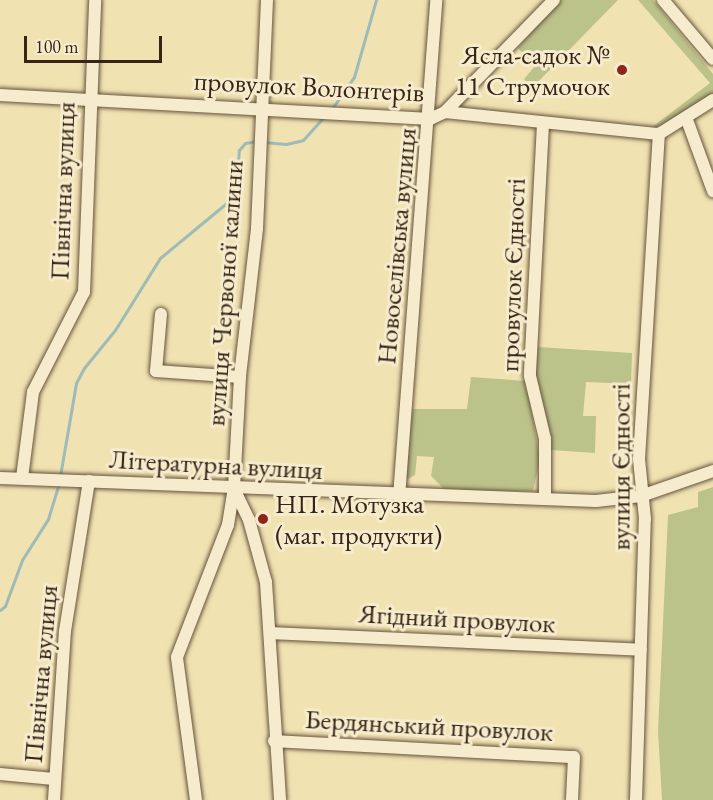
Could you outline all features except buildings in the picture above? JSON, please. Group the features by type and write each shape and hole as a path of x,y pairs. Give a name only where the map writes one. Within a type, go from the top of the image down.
{"street":[{"name":"Північна вулиця","path":"22,478 33,392 84,292 89,100 95,0"},
{"name":"вулиця Червоної калини","path":"267,0 260,108 257,229 240,377 234,489 259,552 270,633 274,741 280,800"},
{"name":"Новоселівська вулиця","path":"399,496 430,119 436,0"},
{"path":"445,112 554,0"},
{"path":"664,0 713,59"},
{"name":"провулок Волонтерів","path":"0,95 430,119 445,112 543,124 659,134"},
{"path":"659,134 687,120 713,100"},
{"path":"687,120 713,191"},
{"name":"провулок Єдності","path":"543,124 530,376 545,439 545,497"},
{"name":"вулиця Єдності","path":"636,800 645,519 639,459 659,134"},
{"path":"161,314 156,371 240,377"},
{"name":"Літературна вулиця","path":"0,478 399,496 545,497 596,501 641,496 713,471"},
{"name":"Північна вулиця","path":"54,800 65,631 89,481"},
{"path":"196,800 177,657 228,525 234,489"},
{"name":"Ягідний провулок","path":"270,633 641,650"},
{"name":"Бердянський провулок","path":"274,741 574,757 572,800"},
{"path":"0,774 54,779"}],"green space":[{"path":"559,0 618,0 531,89 524,79 535,66 518,48"},
{"path":"638,0 653,0 713,74 713,93 663,125 651,128 710,83"},
{"path":"538,347 632,353 631,384 586,382 583,416 596,416 595,453 551,450 535,378"},
{"path":"471,377 526,381 540,459 533,491 446,491 431,476 434,457 417,456 415,475 406,480 412,409 467,409"},
{"path":"713,487 713,800 662,800 658,731 668,515 698,507 698,492"}],"waterway":[{"path":"331,110 354,77 376,0"},
{"path":"264,142 286,144 303,140 324,117"},
{"path":"60,476 76,383 84,368 115,330 160,258 230,200 237,177 239,150 245,143 257,141"},
{"path":"0,610 5,606 22,560 48,519 59,483"}],"place":[{"name":"Ясла-садок № 11 Струмочок","path":"622,70"},
{"name":"НП. Мотузка (маг. продукти)","path":"263,519"}]}
